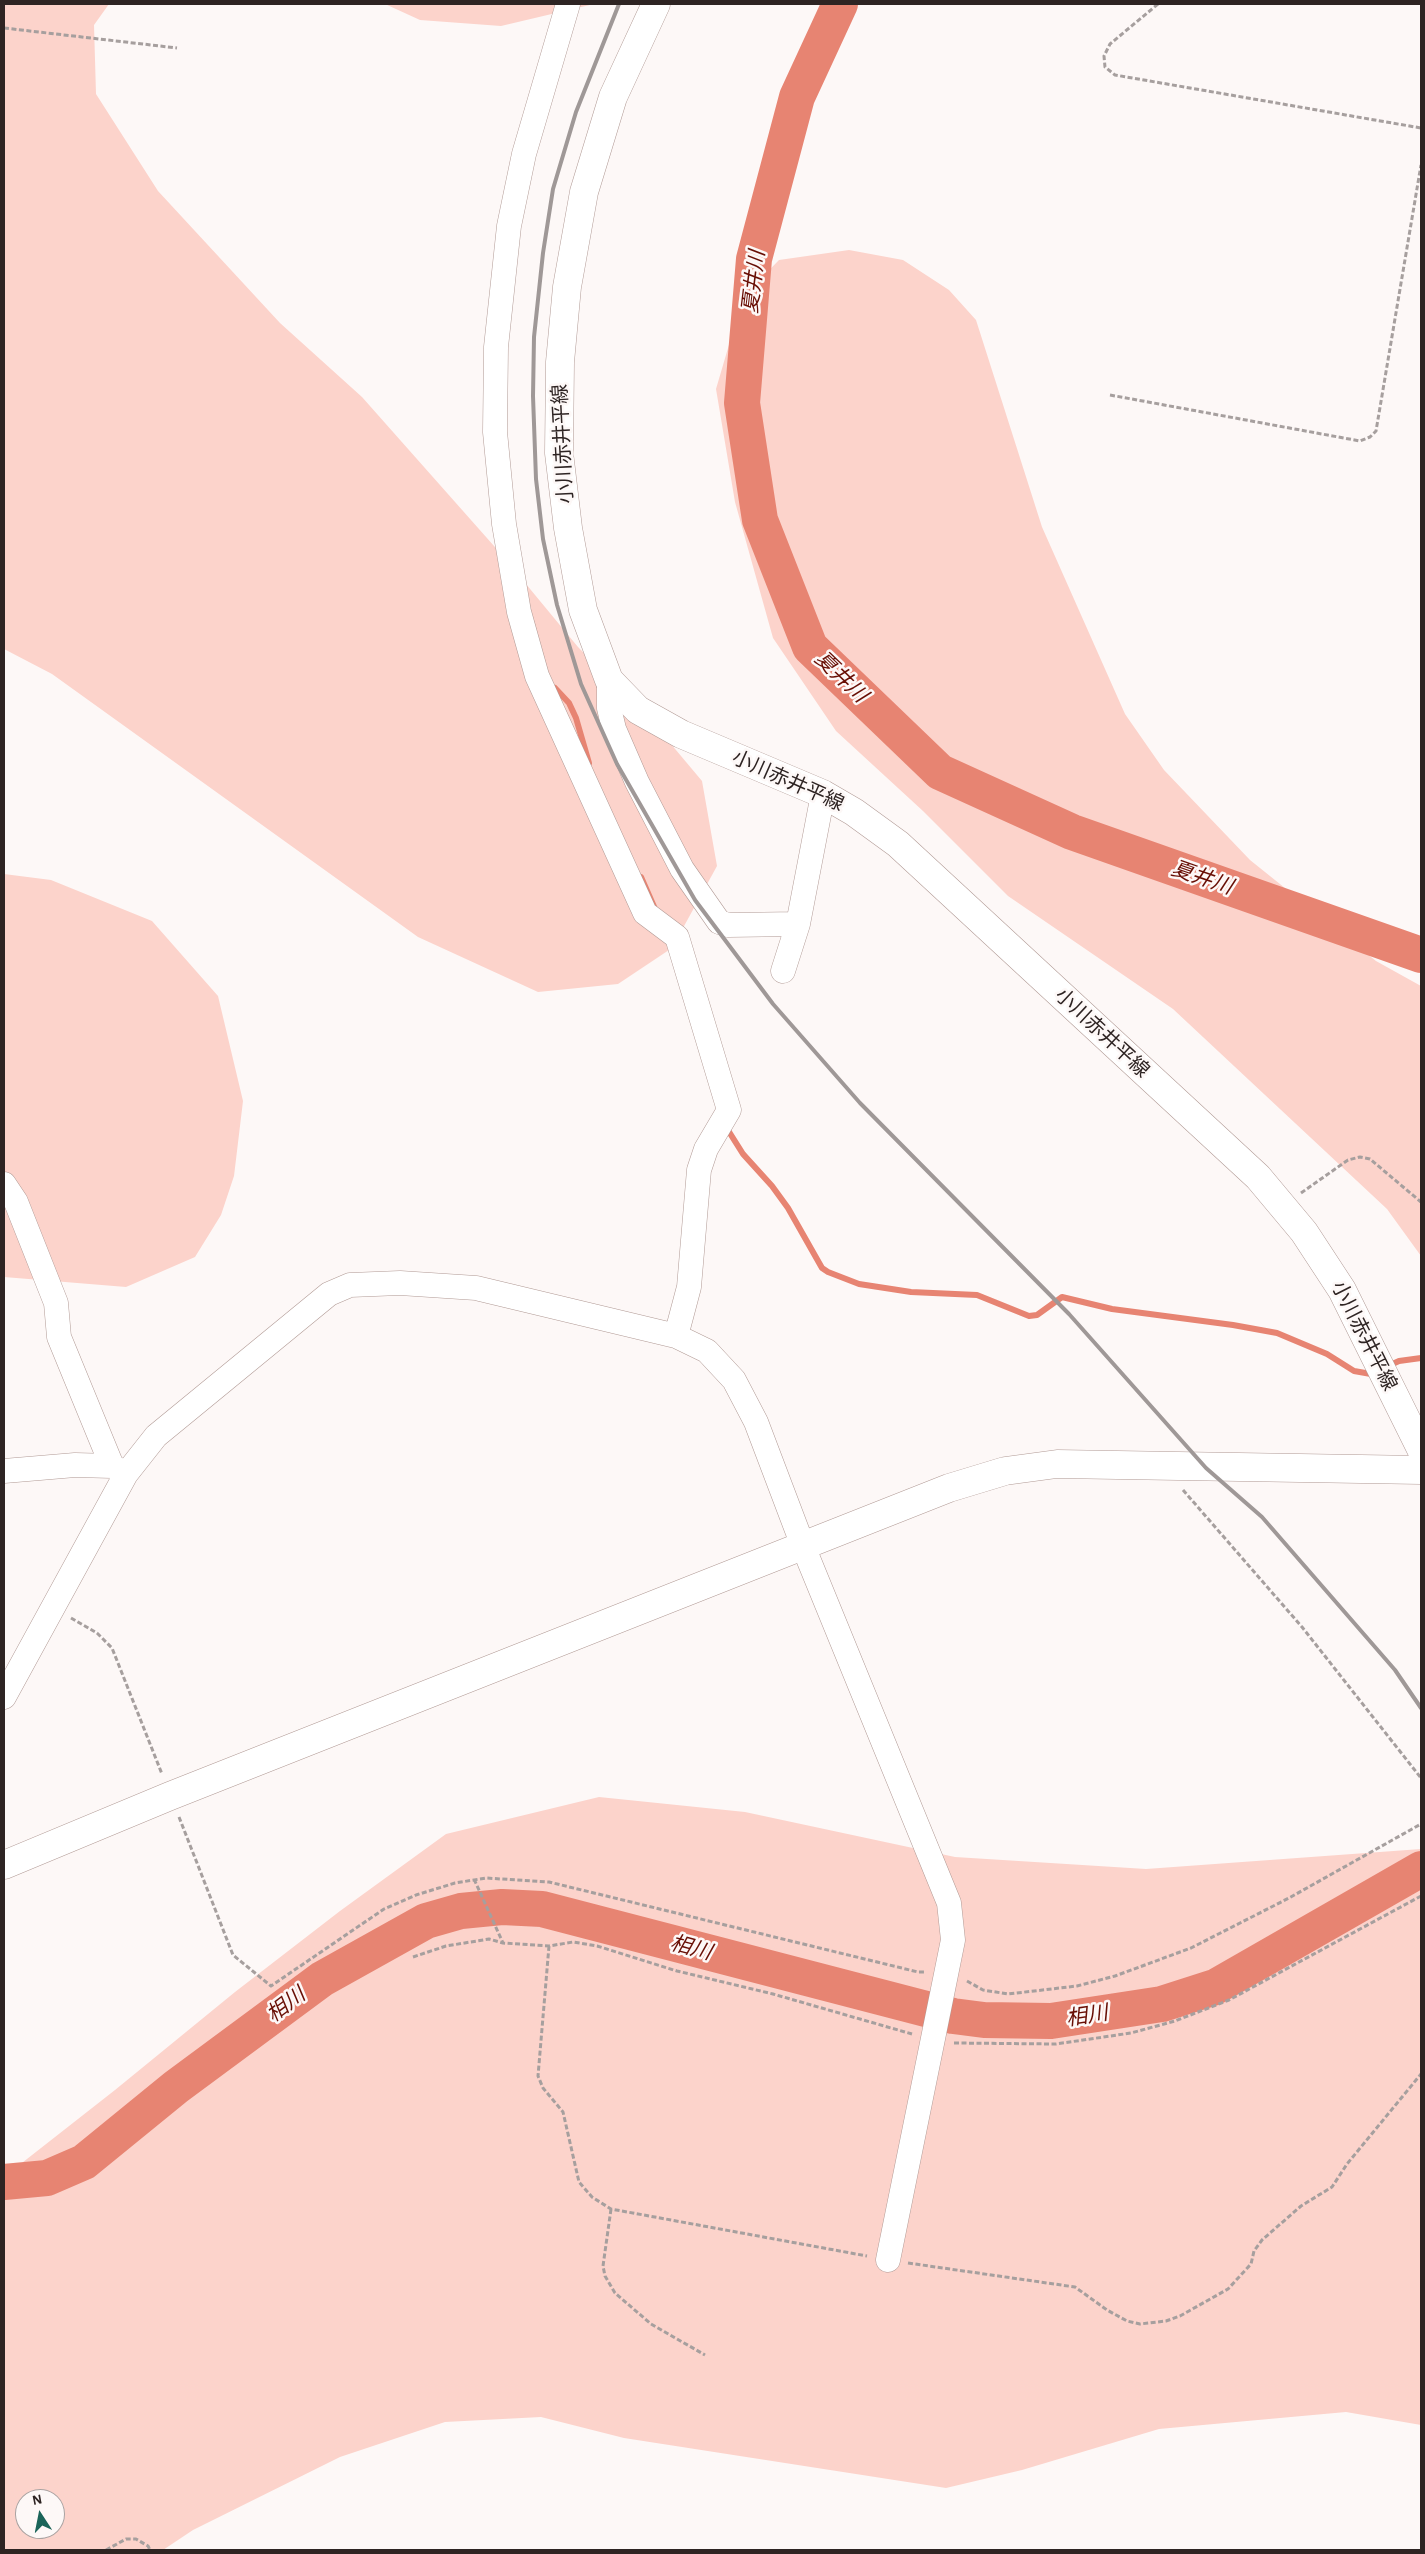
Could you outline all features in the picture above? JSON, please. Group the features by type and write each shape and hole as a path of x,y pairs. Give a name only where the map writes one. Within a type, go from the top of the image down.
{"main road":[{"name":"小川赤井平線","path":"656,4 613,97 584,192 566,287 560,362 559,453 568,528 583,610 609,680 638,710 681,734 823,794 854,812 898,844 1258,1178 1304,1232 1342,1290 1421,1449"},
{"path":"4,1865 170,1796 949,1488 1005,1471 1057,1464 1421,1470"}],"street":[{"path":"568,4 524,154 509,226 496,347 495,432 504,524 519,612 537,676 645,913 677,937 729,1110 706,1148 699,1170 689,1287 676,1336"},
{"path":"609,680 609,708 614,730 633,773 682,869 719,922 728,925 798,924"},
{"path":"783,971 798,924 823,794"},
{"path":"4,1184 16,1202 56,1304 59,1337 119,1470"},
{"path":"4,1698 119,1470 182,1414 328,1294 350,1285 400,1283 476,1288 676,1336 707,1351 734,1380 756,1422 803,1546 949,1903 953,1940 932,2034 888,2260"},
{"path":"4,1471 75,1466 119,1470"}],"path":[{"path":"1158,4 1110,44 1104,56 1105,67 1115,75 1421,128"},
{"path":"4,28 177,48"},
{"path":"1110,395 1360,441 1370,437 1376,431 1421,165"},
{"path":"1282,1206 1348,1160 1360,1157 1370,1159 1421,1202"},
{"path":"1163,1466 1302,1627 1421,1778"},
{"path":"271,1986 384,1909 416,1895 474,1879 549,1882 944,1978 983,1990 1008,1994 1077,1986 1115,1976 1191,1948 1289,1898 1421,1824"},
{"path":"474,1879 503,1943"},
{"path":"549,1946 538,2076 543,2088 563,2112 580,2182 592,2197 611,2209 888,2260 1001,2277 1065,2284 1075,2287 1107,2310 1127,2321 1140,2324 1166,2321 1180,2316 1228,2289 1242,2276 1251,2264 1254,2251 1262,2240 1301,2206 1332,2187 1421,2074"},
{"path":"611,2209 603,2266 605,2276 615,2293 651,2324 705,2355"},
{"path":"106,2550 126,2539 136,2539 148,2546 150,2550"}],"shaded area":[{"path":"4,4 109,4 94,25 96,94 158,191 280,323 362,397 502,555 578,647 655,725 702,781 717,866 672,948 618,984 538,992 418,937 52,674 4,649"},
{"path":"385,4 594,4 501,26 420,20"},
{"path":"849,250 903,260 949,290 976,320 1042,527 1125,714 1164,770 1250,860 1376,961 1421,986 1421,1256 1387,1209 1173,1009 1008,896 923,811 836,731 773,638 735,502 716,389 743,297 779,260"},
{"path":"4,874 51,880 152,921 218,996 243,1101 234,1176 221,1215 195,1257 126,1287 4,1277"},
{"path":"599,1797 745,1812 955,1857 1146,1869 1421,1849 1421,2425 1346,2412 1159,2429 1022,2470 946,2488 624,2438 541,2417 445,2422 340,2457 193,2530 163,2550 4,2550 4,2177 235,1992 340,1911 446,1834"}],"waterway":[{"name":"夏井川","path":"840,4 797,97 754,259 742,403 760,520 810,647 940,772 1072,832 1421,955"},
{"path":"555,688 569,703 576,718 589,763"},
{"path":"641,877 655,909"},
{"path":"726,1127 743,1154 772,1186 788,1208 822,1268 859,1284 911,1292 977,1295 1029,1316 1037,1315 1062,1297 1112,1309 1233,1325 1277,1333 1327,1354 1354,1371 1371,1374 1374,1372"},
{"path":"1388,1366 1399,1361 1421,1358"},
{"name":"相川","path":"4,2182 47,2178 84,2162 176,2087 322,1979 426,1921 461,1911 502,1907 542,1909 953,2016 984,2020 1051,2021 1162,2004 1215,1987 1421,1869"}],"railway":[{"path":"619,4 576,112 553,189 543,253 534,337 533,396 536,479 543,539 557,605 581,684 617,764 695,900 773,1004 860,1103 1069,1314 1206,1468 1262,1517 1395,1670 1421,1708"}]}
